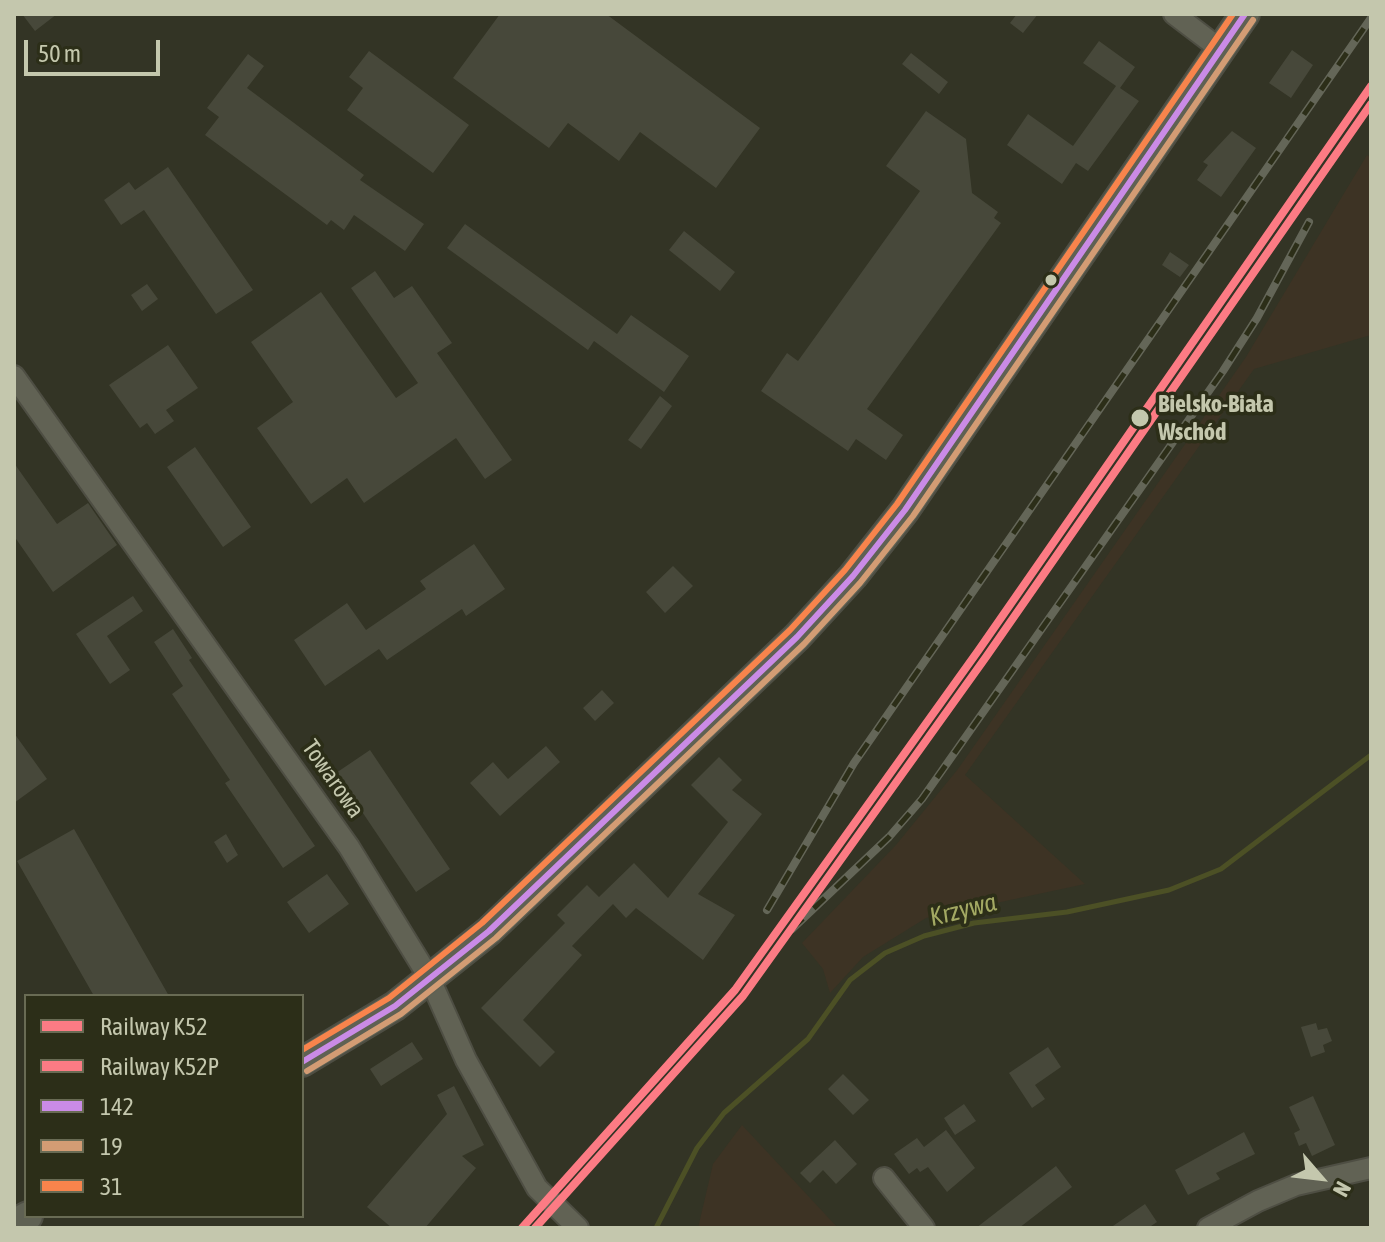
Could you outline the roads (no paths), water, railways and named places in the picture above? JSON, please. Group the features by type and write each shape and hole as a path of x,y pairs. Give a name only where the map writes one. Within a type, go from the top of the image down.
{"street":[{"path":"1174,14 1220,49"},
{"path":"304,1061 395,1006 536,887 797,637 853,576 905,510 1245,14"},
{"name":"Towarowa","path":"14,376 349,847 430,979 466,1060 537,1188 578,1228"},
{"path":"1218,1225 1296,1185 1371,1168"},
{"path":"884,1178 924,1228"}],"waterway":[{"name":"Krzywa","path":"656,1228 697,1148 724,1113 808,1039 850,980 885,953 924,936 974,923 1067,912 1169,890 1221,869 1371,755"}],"railway":[{"path":"767,910 854,763 1371,18"},
{"path":"792,929 889,837 922,799 1223,371 1257,318 1309,222"}],"rail line":[{"name":"K52","path":"522,1228 735,990 978,651 1371,86"},
{"name":"K52P","path":"535,1228 743,996 986,657 1371,104"}],"place":[{"name":"Bielsko-Biała Wschód","path":"1140,418"}]}
